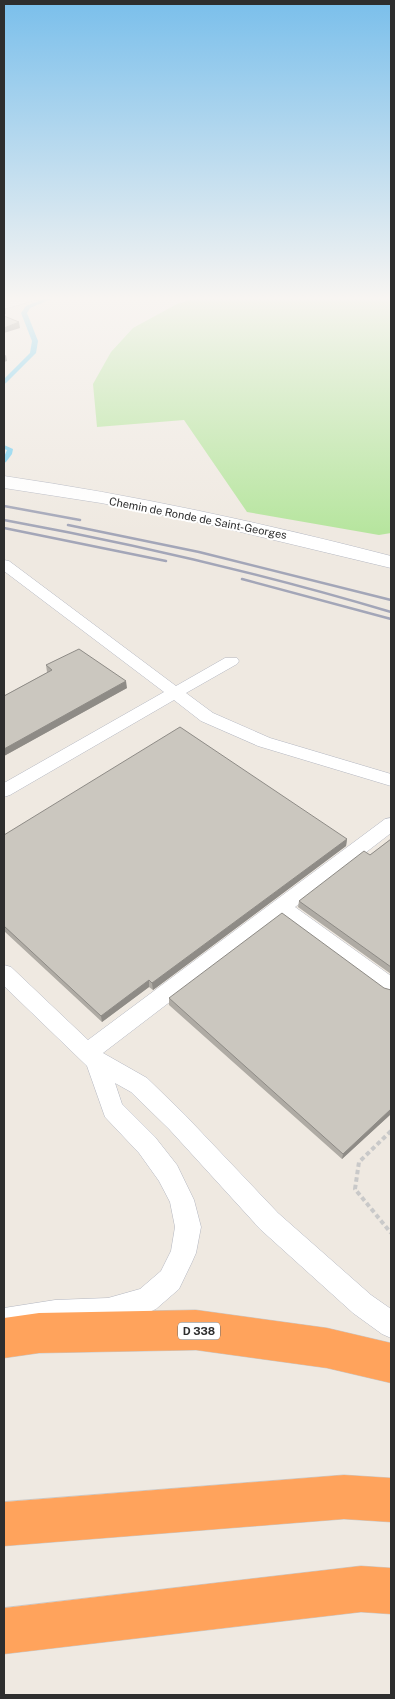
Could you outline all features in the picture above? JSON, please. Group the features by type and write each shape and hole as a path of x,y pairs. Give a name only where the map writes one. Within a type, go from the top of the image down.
{"highway":[{"name":"D 338","path":"4,1338 39,1332 196,1330 326,1348 391,1363"},
{"path":"4,1524 344,1496 391,1500"},
{"path":"4,1631 362,1589 391,1591"}],"street":[{"name":"Chemin de Ronde de Saint-Georges","path":"4,482 140,505 305,539 391,562"}],"lane":[{"path":"4,564 207,717 264,742 391,780"},
{"path":"4,791 231,661"},
{"path":"91,1057 281,906 391,824"},
{"path":"281,906 391,987"},
{"path":"4,973 91,1057 139,1086 177,1122 269,1221 362,1304 391,1326"},
{"path":"4,1321 55,1313 108,1311 147,1300 170,1280 183,1253 188,1227 182,1200 168,1173 147,1145 113,1110 91,1057"}],"path":[{"path":"391,1131 358,1162 355,1189 391,1233"}],"green space":[{"path":"98,375 391,375 391,533 379,535 247,512 184,420 97,427 93,384"}],"building":[{"path":"79,649 126,681 4,749 4,696 52,670 46,665"},
{"path":"180,727 347,839 152,983 149,980 101,1016 4,926 4,835"},
{"path":"391,839 391,967 299,901 364,851 370,855"},
{"path":"282,913 384,988 391,990 391,1109 343,1154 169,998"}],"waterway":[{"path":"4,382 11,375"},
{"path":"4,447 10,449 4,461"}],"railway":[{"path":"4,506 80,520"},
{"path":"4,520 102,539 199,561 391,612"},
{"path":"68,525 199,552 391,600"},
{"path":"4,528 166,561"},
{"path":"242,579 391,619"}]}
